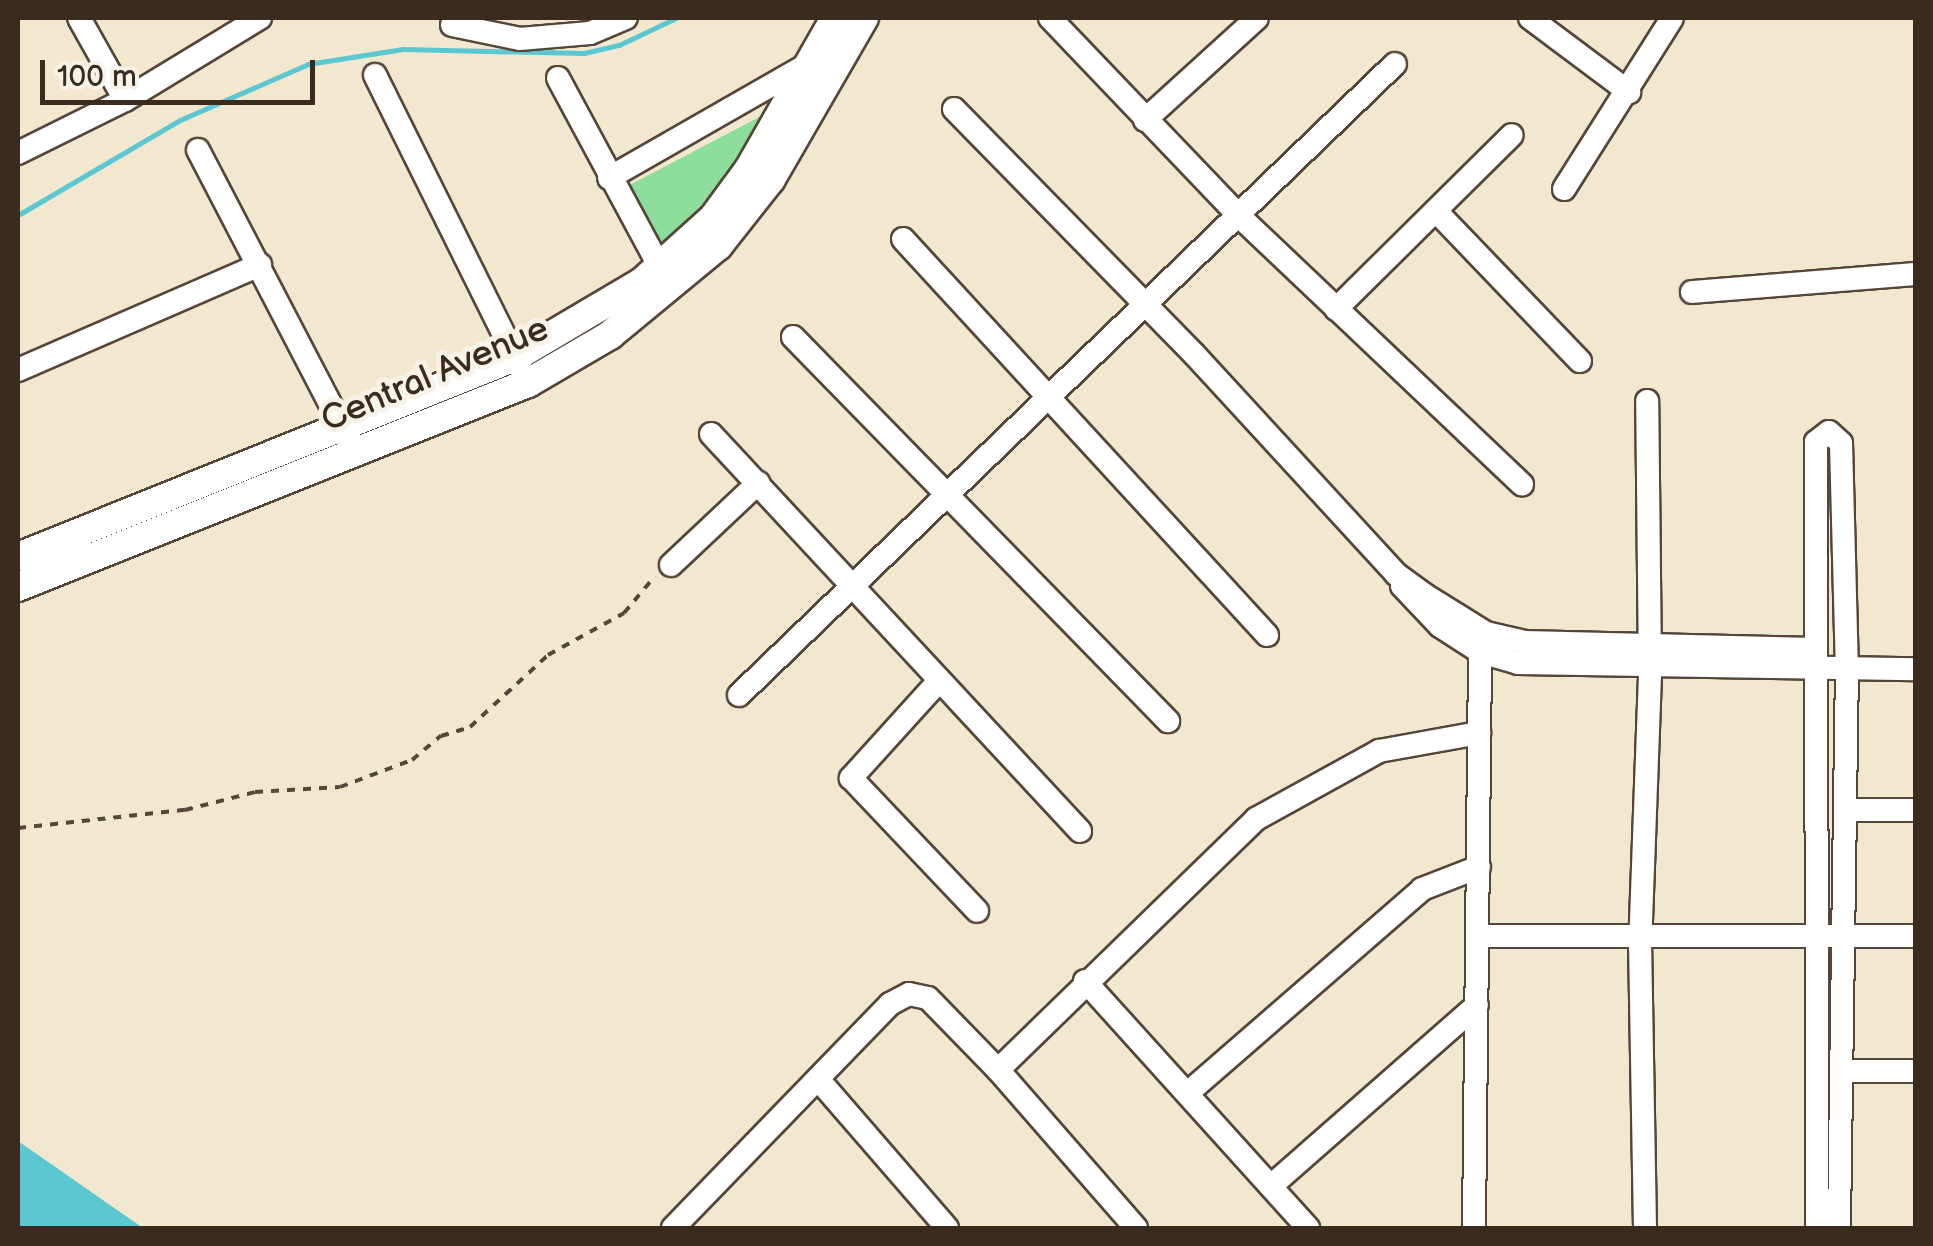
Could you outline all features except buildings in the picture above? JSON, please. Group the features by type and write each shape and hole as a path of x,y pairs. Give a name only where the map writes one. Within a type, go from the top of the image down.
{"street":[{"path":"78,18 125,100"},
{"path":"452,25 520,40 590,33 626,18"},
{"path":"1050,18 1238,214 1522,484"},
{"path":"1145,120 1257,18"},
{"path":"1530,18 1629,92"},
{"path":"1564,189 1629,92 1672,18"},
{"path":"18,153 125,100 257,19"},
{"name":"Central Avenue","path":"18,588 528,383 666,278 714,218 816,60 853,19"},
{"name":"Central Avenue","path":"18,557 340,423 515,357 666,278 718,246 771,179 853,19"},
{"path":"610,178 816,60"},
{"path":"738,695 849,584 1395,64"},
{"path":"375,75 528,383"},
{"path":"558,78 666,278"},
{"path":"954,110 1144,303 1396,574 1423,614 1480,652 1548,667 1650,658 1814,658 1847,666 1916,668"},
{"path":"1336,310 1512,135"},
{"path":"198,150 354,452"},
{"path":"1436,211 1580,361"},
{"path":"903,239 1267,635"},
{"path":"18,370 260,265"},
{"path":"1692,292 1916,274"},
{"path":"793,337 1168,721"},
{"path":"1645,1228 1640,936 1650,658 1647,401"},
{"path":"1817,1228 1816,442 1829,432 1842,443 1847,666 1839,1228"},
{"path":"711,434 1080,831"},
{"path":"671,565 758,483"},
{"path":"1396,574 1501,638 1650,658"},
{"path":"1474,1228 1480,652"},
{"path":"938,682 851,778 976,911"},
{"path":"998,1070 1085,981 1256,819 1379,751 1479,733"},
{"path":"1845,810 1916,810"},
{"path":"1190,1091 1422,888 1478,867"},
{"path":"1480,936 1916,936"},
{"path":"1085,981 1190,1091 1308,1228"},
{"path":"673,1228 890,1004 920,993 998,1070 1136,1228"},
{"path":"1271,1186 1477,1005"},
{"path":"1842,1071 1916,1072"},
{"path":"818,1079 946,1228"}],"path":[{"path":"18,828 185,810 256,792 340,787 412,760 441,736 470,727 548,655 624,613 671,565"}],"green space":[{"path":"767,113 718,194 660,259 622,189"}],"water":[{"path":"18,1141 143,1228 18,1228"}],"waterway":[{"path":"18,215 180,120 308,64 403,49 584,53 619,45 676,18"}]}
